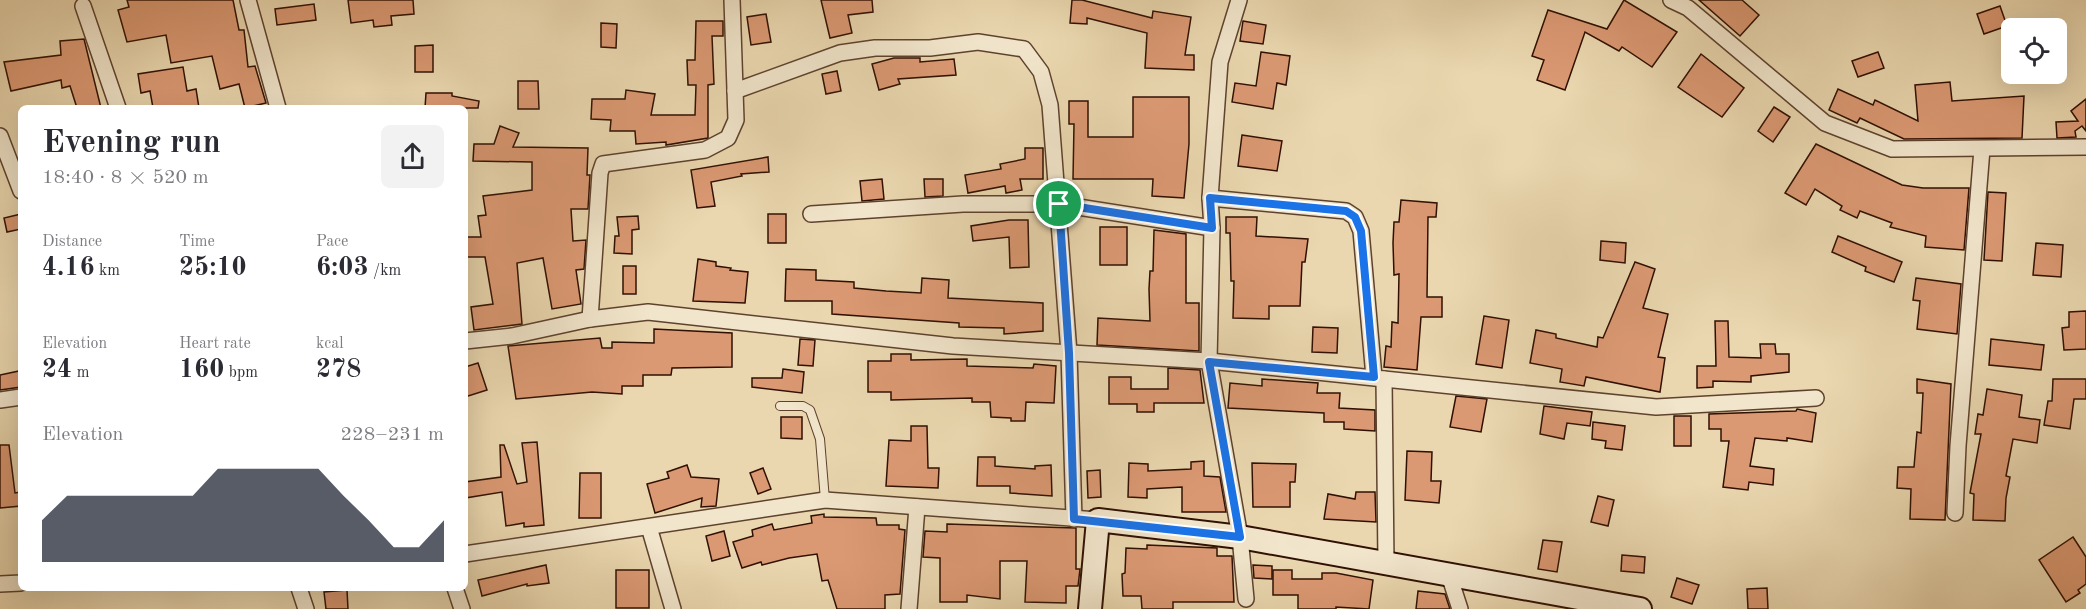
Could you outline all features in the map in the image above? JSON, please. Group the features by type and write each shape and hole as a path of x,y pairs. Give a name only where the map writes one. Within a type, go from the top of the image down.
{"street":[{"path":"249,0 277,105"},
{"path":"590,319 600,173 603,164 705,150 728,138 736,120 732,0"},
{"path":"1239,0 1220,62 1210,198 1212,228 1209,362 1240,537 1246,599"},
{"path":"1671,0 1688,8 1825,123 1892,149 2086,147"},
{"path":"83,6 117,105"},
{"path":"735,91 840,53 875,48 930,48 978,42 1024,49 1041,72 1050,105 1069,353 1074,519"},
{"path":"0,136 18,183"},
{"path":"1955,513 1958,446 1982,149"},
{"path":"1210,198 1346,211 1355,217 1361,231 1379,378 1386,564"},
{"path":"811,214 963,204 1059,204 1212,228"},
{"path":"468,341 512,336 590,319 648,312 953,346 1209,362 1656,407 1816,398"},
{"path":"0,399 18,397"},
{"path":"468,554 825,500 1098,520 1240,537 1640,609"},
{"path":"909,609 917,507"},
{"path":"1090,609 1098,520"},
{"path":"649,527 674,609"},
{"path":"1449,575 1460,609"},
{"path":"0,584 18,583"},
{"path":"301,591 306,609"},
{"path":"456,591 462,609"}],"lane":[{"path":"780,406 803,406 810,410 820,439 825,500"}],"building":[{"path":"127,0 233,0 239,30 244,30 248,67 255,66 266,103 244,105 239,84 220,89 212,56 171,63 166,35 127,42 118,10 129,7"},
{"path":"348,0 413,0 414,14 391,16 392,25 374,27 373,20 351,23"},
{"path":"821,0 872,0 873,12 848,15 852,33 830,38"},
{"path":"1072,0 1082,0 1152,18 1153,11 1191,17 1185,55 1194,55 1194,70 1145,68 1147,33 1087,18 1087,24 1070,23"},
{"path":"1624,0 1677,32 1652,67 1622,47 1619,51 1585,32 1565,90 1537,80 1544,60 1532,56 1548,10 1607,29"},
{"path":"1699,0 1742,0 1759,15 1740,36"},
{"path":"314,4 316,20 277,25 275,9"},
{"path":"2000,6 2004,18 2001,18 2001,28 1984,34 1977,14"},
{"path":"766,14 771,42 751,45 747,17"},
{"path":"696,21 723,21 723,36 712,36 714,84 708,85 708,138 666,145 666,142 636,144 635,131 610,131 611,120 591,119 592,99 625,99 626,90 655,94 651,115 695,115 696,85 688,85 687,60 695,60"},
{"path":"1243,21 1266,25 1263,44 1240,41"},
{"path":"601,23 617,24 616,48 601,47"},
{"path":"84,39 100,105 76,105 70,86 62,88 61,80 11,91 4,62 61,55 60,41"},
{"path":"433,45 433,72 415,72 415,46"},
{"path":"1261,52 1290,56 1286,85 1277,83 1273,109 1232,102 1235,83 1256,86"},
{"path":"1878,52 1884,68 1858,77 1852,61"},
{"path":"1701,54 1744,88 1722,117 1678,87"},
{"path":"894,58 920,58 920,62 954,59 956,75 898,79 900,84 879,90 872,64"},
{"path":"183,67 187,91 196,89 199,105 152,105 150,91 141,93 138,74"},
{"path":"837,71 841,91 826,94 822,74"},
{"path":"518,81 538,81 539,109 518,109"},
{"path":"1950,82 1952,101 2024,96 2022,138 1904,139 1860,118 1857,123 1829,110 1838,89 1873,105 1875,100 1918,121 1915,85"},
{"path":"426,93 452,93 452,96 479,101 478,108 468,108 468,105 425,105"},
{"path":"1133,97 1189,97 1189,144 1184,198 1152,196 1153,179 1073,179 1074,124 1069,124 1069,101 1088,101 1088,137 1133,137"},
{"path":"2086,99 2086,131 2082,126 2075,131 2076,137 2057,138 2056,122 2078,121 2071,111"},
{"path":"1774,107 1790,117 1773,142 1758,131"},
{"path":"500,126 519,133 513,147 588,148 587,175 590,175 588,209 571,209 573,241 586,240 584,269 576,270 581,304 552,309 543,258 517,263 522,324 474,330 471,307 493,304 485,257 468,257 468,237 481,237 478,216 486,215 483,196 532,190 532,162 473,161 474,144 494,144"},
{"path":"1242,135 1282,141 1277,171 1238,166"},
{"path":"1816,144 1902,185 1923,188 1969,188 1964,250 1925,247 1926,236 1890,227 1892,223 1860,211 1857,218 1840,210 1842,206 1815,189 1806,205 1785,193"},
{"path":"1025,148 1043,148 1043,179 1020,179 1022,190 1006,193 1005,186 968,193 965,175 1001,169 1000,164 1025,159"},
{"path":"768,157 769,172 741,174 742,176 711,182 715,206 697,208 691,170"},
{"path":"882,179 884,199 862,201 860,181"},
{"path":"924,179 943,179 943,196 925,197"},
{"path":"1988,192 2006,193 2002,261 1984,260"},
{"path":"1401,200 1437,203 1436,217 1428,217 1427,297 1442,297 1442,317 1421,317 1417,370 1384,367 1386,346 1391,347 1392,322 1398,323 1399,274 1394,275 1393,243 1394,222 1399,222"},
{"path":"768,214 786,214 786,243 768,243"},
{"path":"18,215 18,230 7,232 4,218"},
{"path":"638,216 639,229 632,230 632,254 614,253 615,236 619,236 617,217"},
{"path":"1226,217 1257,217 1256,236 1308,239 1305,262 1302,262 1300,306 1269,306 1269,319 1233,318 1234,281 1231,281 1230,233 1226,233"},
{"path":"1009,220 1028,220 1029,267 1010,268 1009,237 973,241 971,226"},
{"path":"1100,227 1127,227 1127,265 1100,265"},
{"path":"1154,230 1186,234 1186,303 1199,303 1199,351 1097,345 1098,318 1150,321 1149,289 1150,271 1153,271"},
{"path":"1838,236 1902,262 1894,282 1865,271 1866,267 1832,252"},
{"path":"1601,241 1626,243 1625,263 1600,260"},
{"path":"2036,243 2063,245 2061,277 2033,275"},
{"path":"698,259 716,262 716,266 731,268 730,270 748,272 745,303 693,301"},
{"path":"1635,262 1655,269 1643,308 1668,314 1658,357 1665,358 1660,392 1586,377 1584,386 1560,382 1562,369 1530,363 1536,330 1556,334 1556,338 1597,347 1598,337 1603,338"},
{"path":"623,266 636,266 636,294 623,294"},
{"path":"786,269 816,270 816,280 854,282 854,288 886,291 921,293 922,278 949,280 948,298 1043,303 1043,331 1004,334 1004,328 959,327 959,323 832,314 832,301 785,301"},
{"path":"1916,278 1961,284 1957,334 1917,329 1920,301 1913,300"},
{"path":"2086,311 2086,349 2064,350 2062,328 2069,327 2069,312"},
{"path":"1484,316 1509,320 1502,368 1476,364"},
{"path":"1715,321 1728,321 1729,357 1761,358 1760,344 1775,344 1776,354 1789,354 1789,372 1751,376 1751,382 1713,381 1713,387 1697,388 1697,366 1716,366"},
{"path":"1313,327 1338,328 1337,353 1312,352"},
{"path":"654,329 732,333 732,367 672,368 671,375 643,375 643,386 622,386 622,394 592,392 516,399 508,346 600,338 602,348 612,348 612,342 654,343"},
{"path":"800,339 815,340 813,366 798,365"},
{"path":"1991,339 2044,345 2041,370 1989,365"},
{"path":"891,354 911,354 911,360 967,359 967,366 1033,368 1034,364 1056,366 1054,403 1026,402 1025,421 1011,421 1011,418 991,417 990,402 972,402 972,398 891,400 891,392 868,392 868,361 891,361"},
{"path":"478,363 487,390 468,396 468,366"},
{"path":"1168,368 1200,370 1204,403 1154,403 1154,412 1137,412 1137,404 1109,404 1109,377 1131,377 1131,389 1168,389"},
{"path":"783,369 804,372 802,393 752,387 752,378 782,378"},
{"path":"18,371 18,387 0,390 0,375"},
{"path":"1262,379 1318,383 1317,393 1340,393 1339,408 1375,410 1375,431 1344,429 1344,422 1324,422 1324,413 1228,408 1230,383 1262,386"},
{"path":"1917,379 1951,384 1945,520 1910,519 1911,489 1897,488 1898,467 1914,467 1917,432 1921,433 1923,393 1917,393"},
{"path":"2053,379 2086,379 2086,399 2074,399 2070,429 2044,425 2048,401 2052,401"},
{"path":"1987,389 2022,395 2019,417 2040,420 2037,443 2013,439 2006,476 2010,477 2005,521 1973,520 1974,494 1970,493 1981,434 1975,434 1978,414 1983,415"},
{"path":"1456,396 1487,399 1481,432 1450,427"},
{"path":"1544,406 1592,412 1590,426 1567,423 1564,439 1540,434"},
{"path":"1797,409 1816,413 1812,442 1787,438 1787,441 1755,438 1750,466 1774,469 1773,485 1749,482 1748,490 1723,487 1729,441 1721,441 1721,429 1709,429 1709,414 1796,411"},
{"path":"1674,416 1691,416 1691,446 1674,446"},
{"path":"781,417 802,417 802,439 781,438"},
{"path":"1593,422 1625,426 1622,450 1605,448 1606,441 1592,439"},
{"path":"911,426 927,426 928,468 939,468 938,488 886,486 889,440 911,441"},
{"path":"537,442 544,525 524,527 524,523 506,526 502,492 468,498 468,482 501,477 500,445 504,445 517,484 527,482 522,443"},
{"path":"0,445 9,445 15,493 18,492 18,506 0,508"},
{"path":"1407,451 1432,452 1431,481 1441,481 1439,503 1405,500"},
{"path":"978,457 995,457 995,466 1035,469 1035,466 1051,465 1052,496 1010,493 1010,486 977,486"},
{"path":"1204,461 1204,476 1220,477 1226,512 1182,512 1182,487 1147,489 1147,498 1128,497 1129,463 1148,464 1148,471 1191,469 1191,462"},
{"path":"1252,463 1296,464 1295,482 1290,482 1290,507 1253,507"},
{"path":"687,465 691,477 719,479 716,506 701,507 702,498 655,513 647,484 669,478 667,472"},
{"path":"763,468 771,489 758,494 750,473"},
{"path":"1100,470 1101,497 1088,498 1087,471"},
{"path":"580,473 601,473 601,518 579,518"},
{"path":"1356,492 1375,492 1376,522 1324,519 1328,494 1355,499"},
{"path":"1598,496 1614,500 1608,526 1591,522"},
{"path":"824,514 824,517 876,518 877,525 899,525 899,529 905,530 900,594 885,595 885,609 837,609 828,580 822,581 817,554 762,565 761,562 742,568 733,542 753,536 752,530 772,524 774,530 812,523 811,516"},
{"path":"947,524 1076,528 1076,569 1080,569 1078,586 1066,586 1066,603 1025,602 1027,561 1000,561 1000,599 967,595 967,602 940,602 940,558 923,557 925,531 947,532"},
{"path":"724,531 730,556 712,561 706,536"},
{"path":"2073,537 2086,557 2086,584 2078,590 2080,593 2066,602 2039,560"},
{"path":"1543,540 1562,542 1557,572 1538,569"},
{"path":"1147,545 1217,548 1217,556 1232,556 1234,602 1173,602 1173,609 1142,609 1141,596 1123,596 1122,574 1125,573 1126,548 1147,549"},
{"path":"1622,555 1645,557 1644,573 1621,571"},
{"path":"546,565 549,583 527,586 527,584 482,596 478,580"},
{"path":"1253,565 1272,566 1272,579 1254,578"},
{"path":"616,570 649,570 649,608 616,608"},
{"path":"1273,570 1292,570 1292,579 1322,579 1322,573 1336,573 1373,580 1369,609 1336,607 1336,609 1298,609 1298,595 1273,595"},
{"path":"1677,578 1699,585 1692,604 1671,597"},
{"path":"1767,588 1768,609 1748,609 1747,589"},
{"path":"347,591 348,609 326,609 324,592"},
{"path":"1418,591 1445,594 1450,609 1416,609"}],"route":[{"path":"1210,198 1346,211 1355,217 1361,231 1374,377 1209,362 1240,537 1074,519 1069,353 1059,204 1212,228 1210,198"}]}
